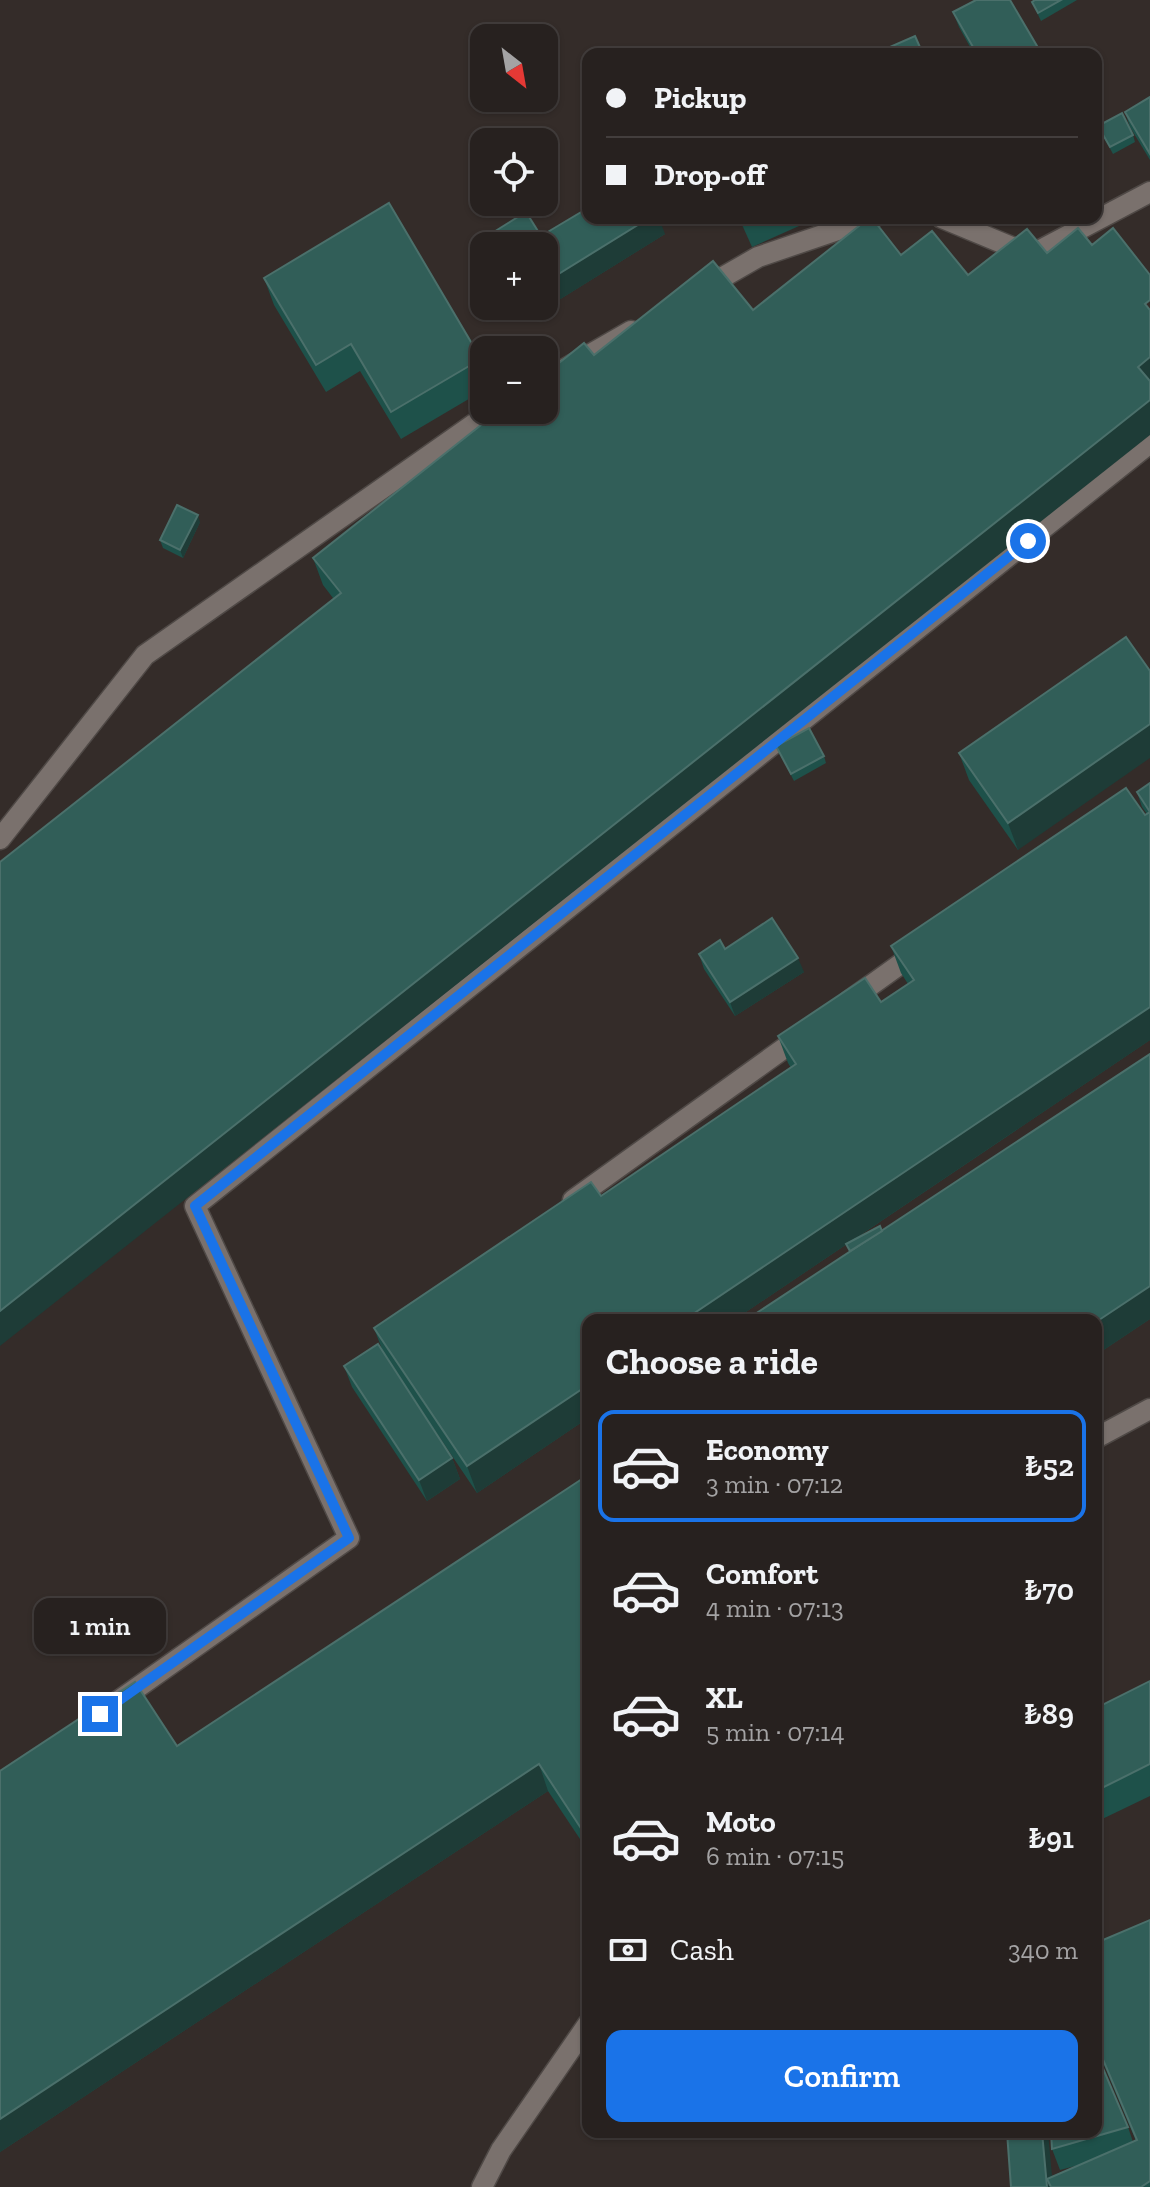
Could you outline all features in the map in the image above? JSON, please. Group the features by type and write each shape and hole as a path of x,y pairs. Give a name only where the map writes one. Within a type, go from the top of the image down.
{"street":[{"path":"1102,217 1150,192"},
{"path":"691,296 758,257 855,224"},
{"path":"956,224 1031,255 1090,224"},
{"path":"558,373 651,319"},
{"path":"0,839 145,655 474,424"},
{"path":"103,1711 349,1538 195,1206 1150,443"},
{"path":"554,1215 930,943"},
{"path":"1102,1435 1150,1409"},
{"path":"482,2187 501,2150 582,2033"}],"building":[{"path":"976,0 1010,0 1037,46 974,48 953,12"},
{"path":"1061,0 1038,13 1032,2"},
{"path":"915,36 920,48 888,48"},
{"path":"1150,97 1150,154 1125,112"},
{"path":"1122,113 1133,135 1110,147 1102,133 1102,124"},
{"path":"389,203 470,340 470,365 391,412 351,344 316,365 264,278"},
{"path":"582,212 582,224 639,224 558,274 558,232 548,232"},
{"path":"520,216 528,216 538,232 494,232"},
{"path":"861,224 877,224 901,255 932,231 968,275 1027,229 1047,253 1078,228 1092,245 1113,228 1150,275 1150,300 1145,304 1150,310 1150,357 1138,367 1150,381 1150,400 0,1311 0,862 341,593 313,558 482,424 558,424 558,364 584,343 594,355 713,261 753,310"},
{"path":"177,505 198,515 180,550 160,540"},
{"path":"1126,637 1150,671 1150,724 1008,823 959,753"},
{"path":"809,728 824,756 791,774 776,746"},
{"path":"1150,783 1150,812 1137,792"},
{"path":"1126,788 1145,815 1150,812 1150,1007 693,1314 582,1314 582,1389 467,1466 374,1328 591,1182 601,1196 796,1064 778,1036 865,978 881,1002 914,980 891,946"},
{"path":"772,918 798,958 730,1002 699,954 720,940 725,949"},
{"path":"1150,1054 1150,1286 1102,1318 1102,1314 755,1314"},
{"path":"880,1226 882,1231 850,1251 846,1244"},
{"path":"378,1344 452,1458 419,1480 344,1366"},
{"path":"582,1479 582,1830 539,1764 0,2119 0,1771 135,1682 177,1746"},
{"path":"1150,1681 1150,1764 1102,1788 1102,1705"},
{"path":"1150,1920 1150,2181 1141,2187 1051,2187 1047,2179 1137,2140 1102,2057 1102,1940"},
{"path":"1102,2066 1128,2127 1102,2135"},
{"path":"1007,2138 1043,2138 1047,2187 1011,2187"},
{"path":"1051,2138 1090,2138 1052,2149"}],"route":[{"path":"100,1714 349,1538 195,1206 1028,541"}]}
